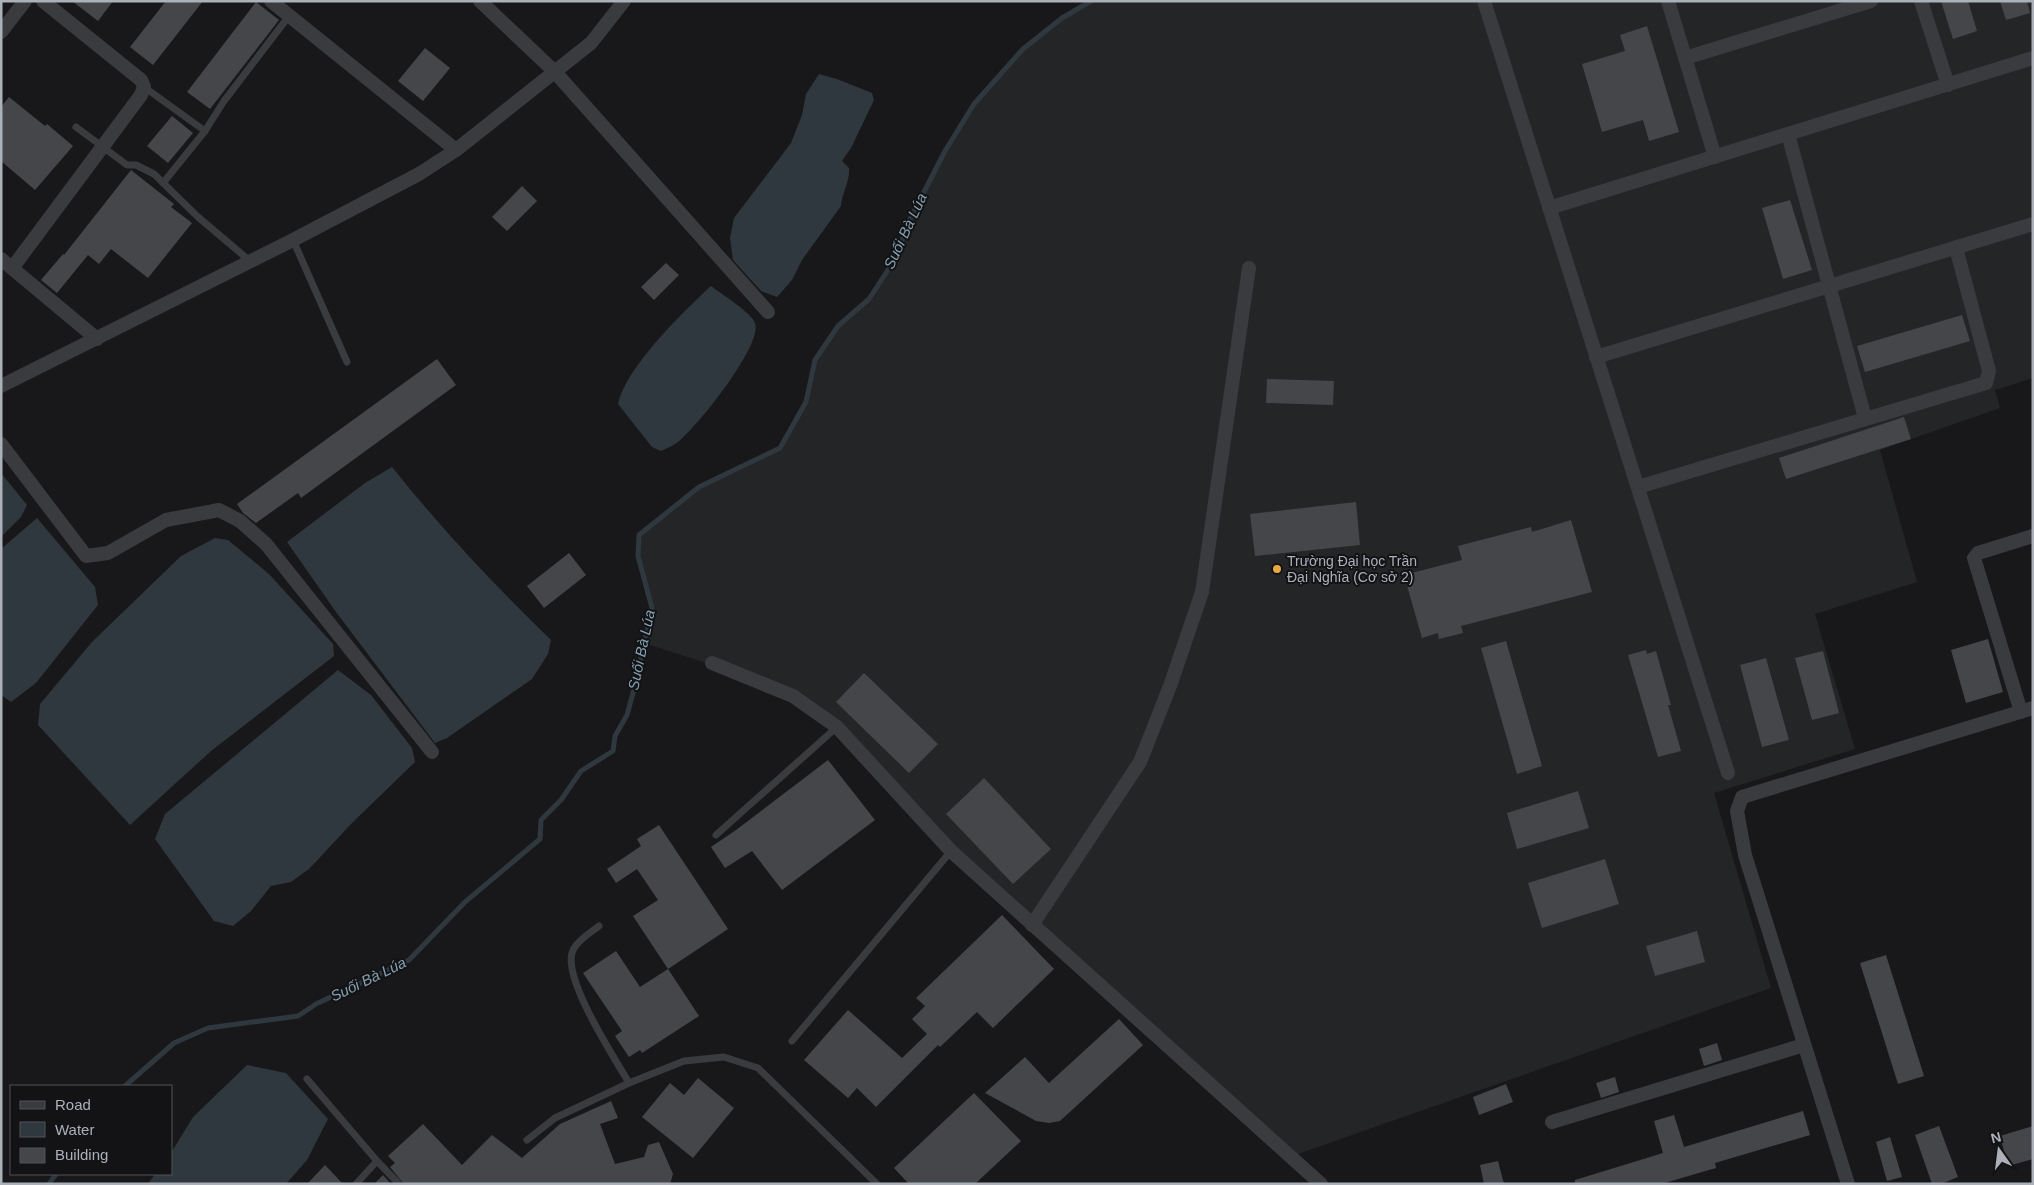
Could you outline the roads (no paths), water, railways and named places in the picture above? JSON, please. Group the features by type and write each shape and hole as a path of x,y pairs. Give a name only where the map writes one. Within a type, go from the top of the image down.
{"street":[{"path":"1,32 25,1"},
{"path":"13,267 141,95 144,87 141,80 42,1"},
{"path":"271,1 456,150"},
{"path":"480,1 556,72 768,312"},
{"path":"1,386 250,262 419,174 456,150 591,43 624,1"},
{"path":"1484,1 1728,773"},
{"path":"1668,1 1715,156"},
{"path":"1685,58 1872,1"},
{"path":"1921,1 1948,85"},
{"path":"1549,208 2033,58"},
{"path":"1788,134 1865,418"},
{"path":"1596,357 2033,224"},
{"path":"1638,487 1986,383 1989,370 1956,248"},
{"path":"1,259 13,267 97,339"},
{"path":"1032,925 1140,762 1170,686 1202,592 1249,268"},
{"path":"1,444 86,556 108,553 166,520 218,510 240,521 266,544 432,752"},
{"path":"1848,1184 1745,855 1736,811 1742,797 2027,710 1974,558 1978,553 2033,536"},
{"path":"712,663 793,696 837,727 951,852 1321,1184"},
{"path":"1552,1122 1804,1045"}],"lane":[{"path":"163,183 290,16"},
{"path":"144,87 205,130"},
{"path":"76,127 127,165 136,165 154,174 198,217 250,262"},
{"path":"293,240 347,362"},
{"path":"716,835 837,727"},
{"path":"792,1041 951,852"},
{"path":"599,926 576,945 572,953 571,968 576,985 592,1017 629,1083"},
{"path":"527,1140 555,1118 629,1083 684,1061 724,1057 758,1068 877,1184"},
{"path":"308,1080 399,1184"},
{"path":"356,1184 377,1161"}],"water":[{"path":"819,74 872,93 874,100 851,148 842,161 849,168 849,173 841,206 802,260 792,280 777,297 761,291 733,260 730,238 734,218 791,143 802,115 806,94"},
{"path":"711,286 748,314 755,323 755,334 739,366 713,404 678,442 661,451 652,447 618,404 623,389 644,357 671,325"},
{"path":"392,467 469,556 551,640 548,654 532,679 447,738 435,743 336,612 287,542 365,483"},
{"path":"1,473 27,505 21,517 1,537"},
{"path":"37,518 95,587 98,605 36,683 11,702 1,695 1,549"},
{"path":"215,538 228,540 269,574 333,644 334,656 211,751 130,825 38,725 40,704 92,642 181,556"},
{"path":"338,670 371,695 412,748 415,762 352,823 309,869 291,882 271,886 251,911 233,926 214,921 155,839 165,814"},
{"path":"247,1065 286,1073 328,1119 307,1160 286,1184 148,1184 154,1175 172,1175 172,1151 193,1117"}],"waterway":[{"name":"Suối Bà Lúa","path":"126,1085 174,1043 208,1028 298,1016 316,1004 409,960 465,902 540,839 541,820 561,800 581,771 613,751 615,736 627,715 652,608 638,556 639,535 699,487 780,448 806,402 815,360 838,326 869,299 897,256 907,225 945,151 974,104 1023,49 1062,18 1091,1"},
{"name":"Suối Bà Lúa","path":"49,1184 55,1175"}],"place":[{"name":"Trường Đại học Trần Đại Nghĩa (Cơ sở 2)","path":"1277,569"}]}
